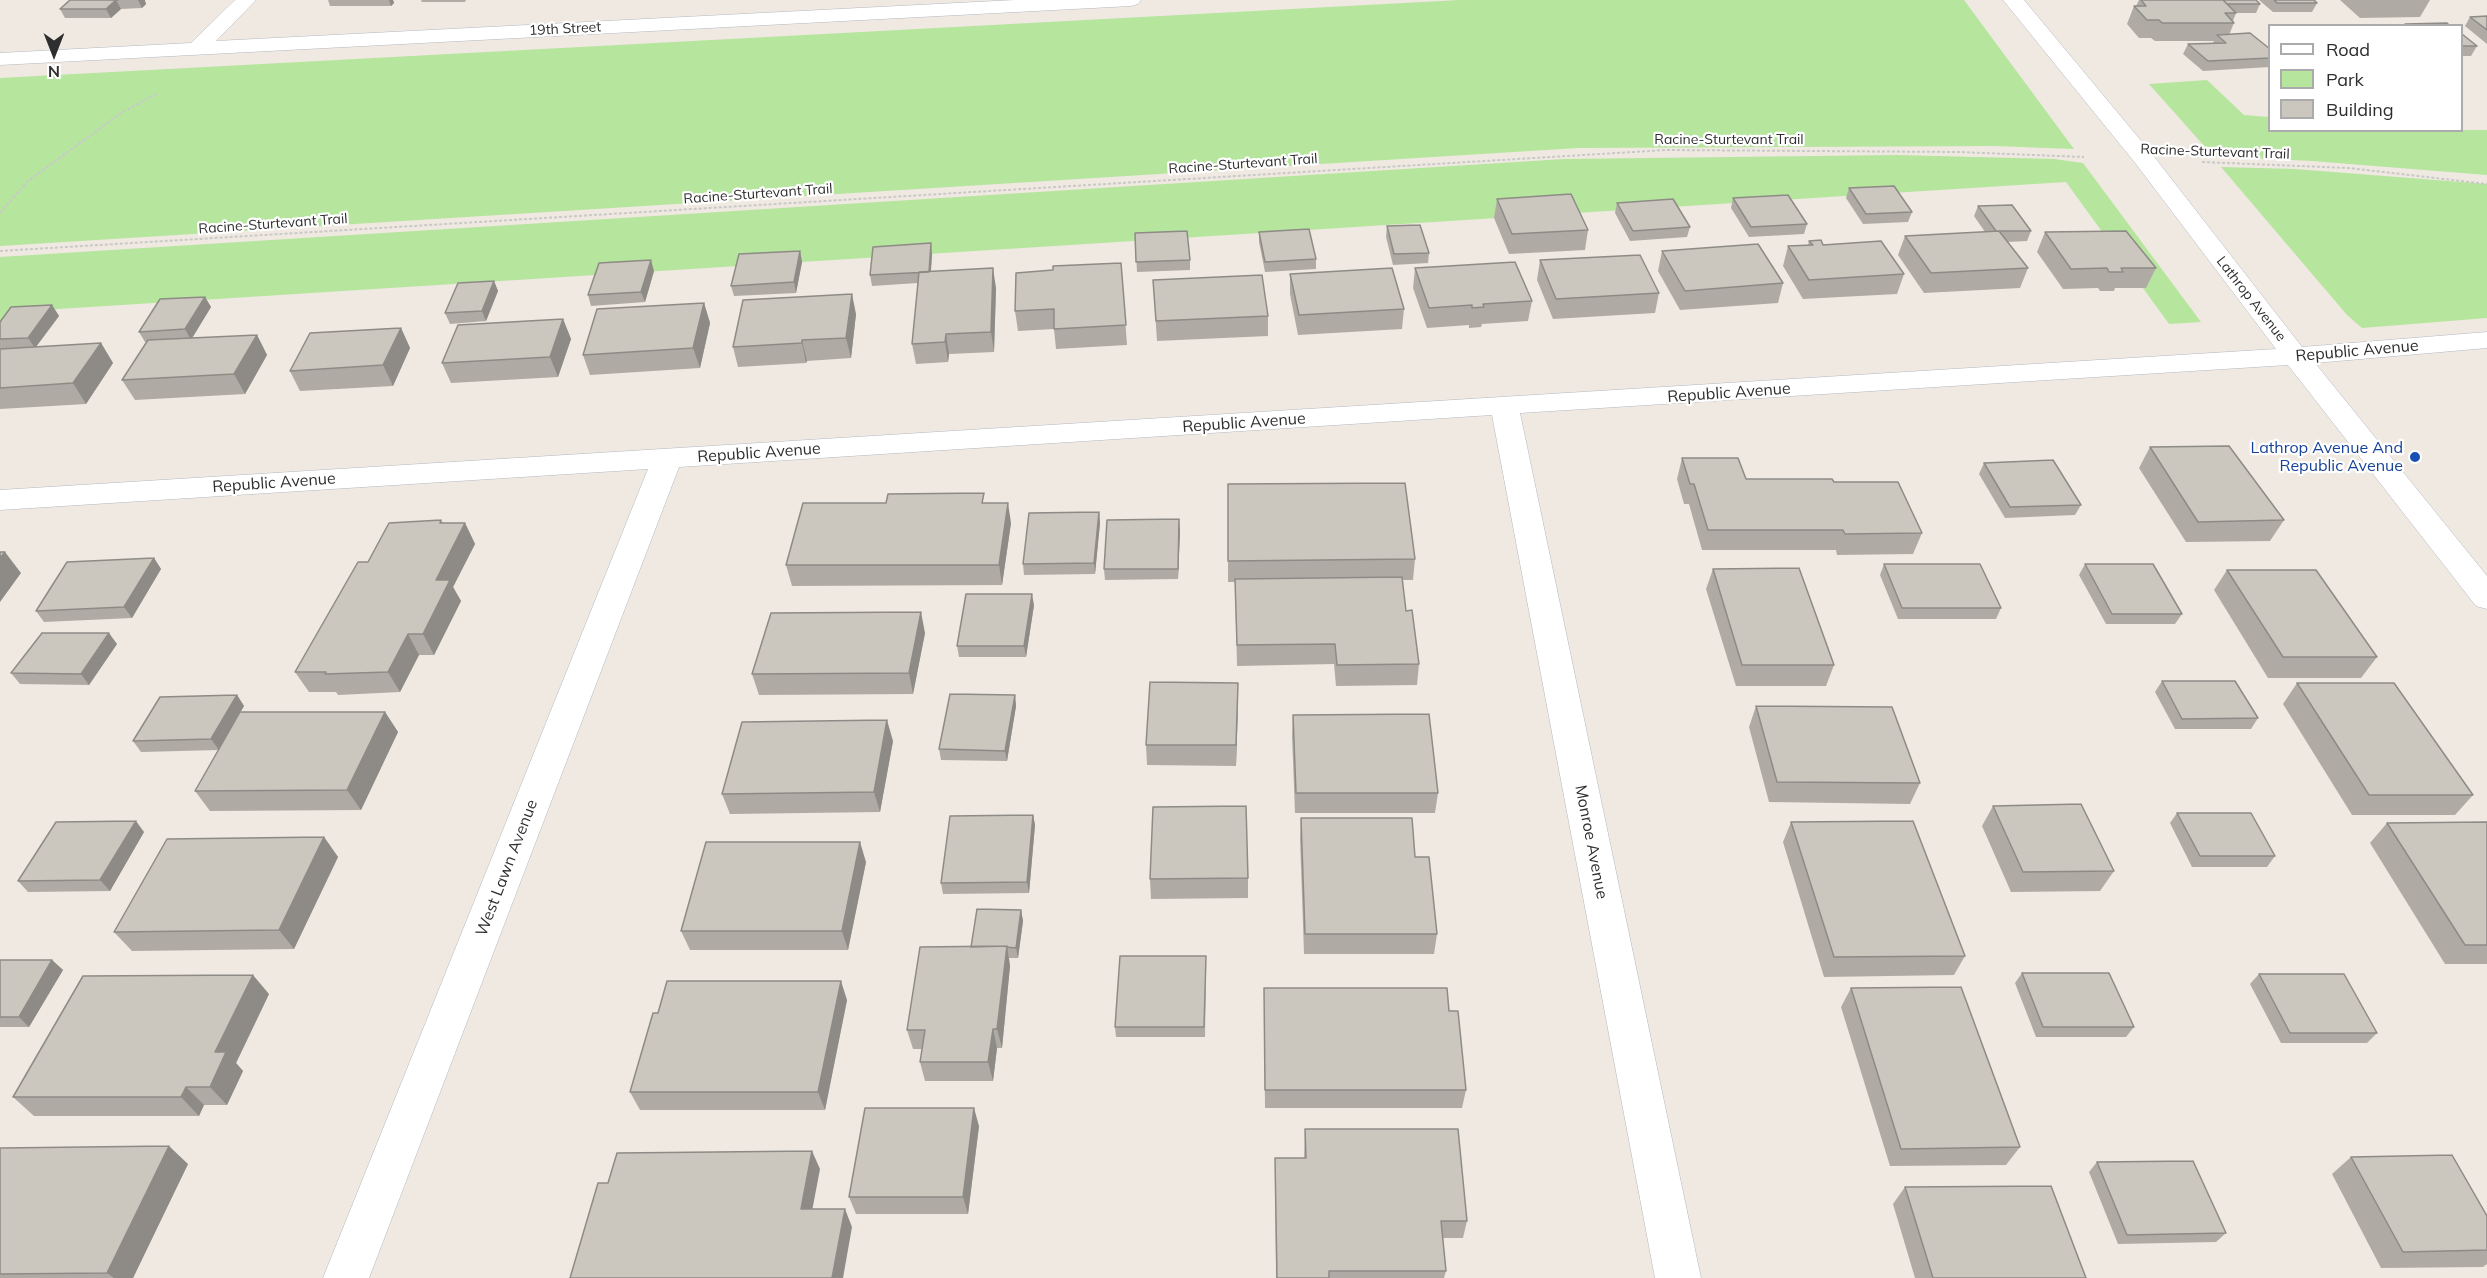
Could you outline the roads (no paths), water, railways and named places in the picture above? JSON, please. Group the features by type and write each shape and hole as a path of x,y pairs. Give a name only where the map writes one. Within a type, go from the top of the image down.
{"street":[{"path":"198,48 246,0"},
{"name":"19th Street","path":"0,59 826,8 1131,0"},
{"name":"Lathrop Avenue","path":"2013,0 2144,159 2295,356 2487,598"},
{"name":"Republic Avenue","path":"0,500 1504,407 2295,356 2487,340"},
{"name":"Monroe Avenue","path":"1504,407 1678,1278"},
{"name":"West Lawn Avenue","path":"346,1278 667,459"}],"place":[{"name":"Lathrop Avenue And Republic Avenue","path":"2415,457"}]}
